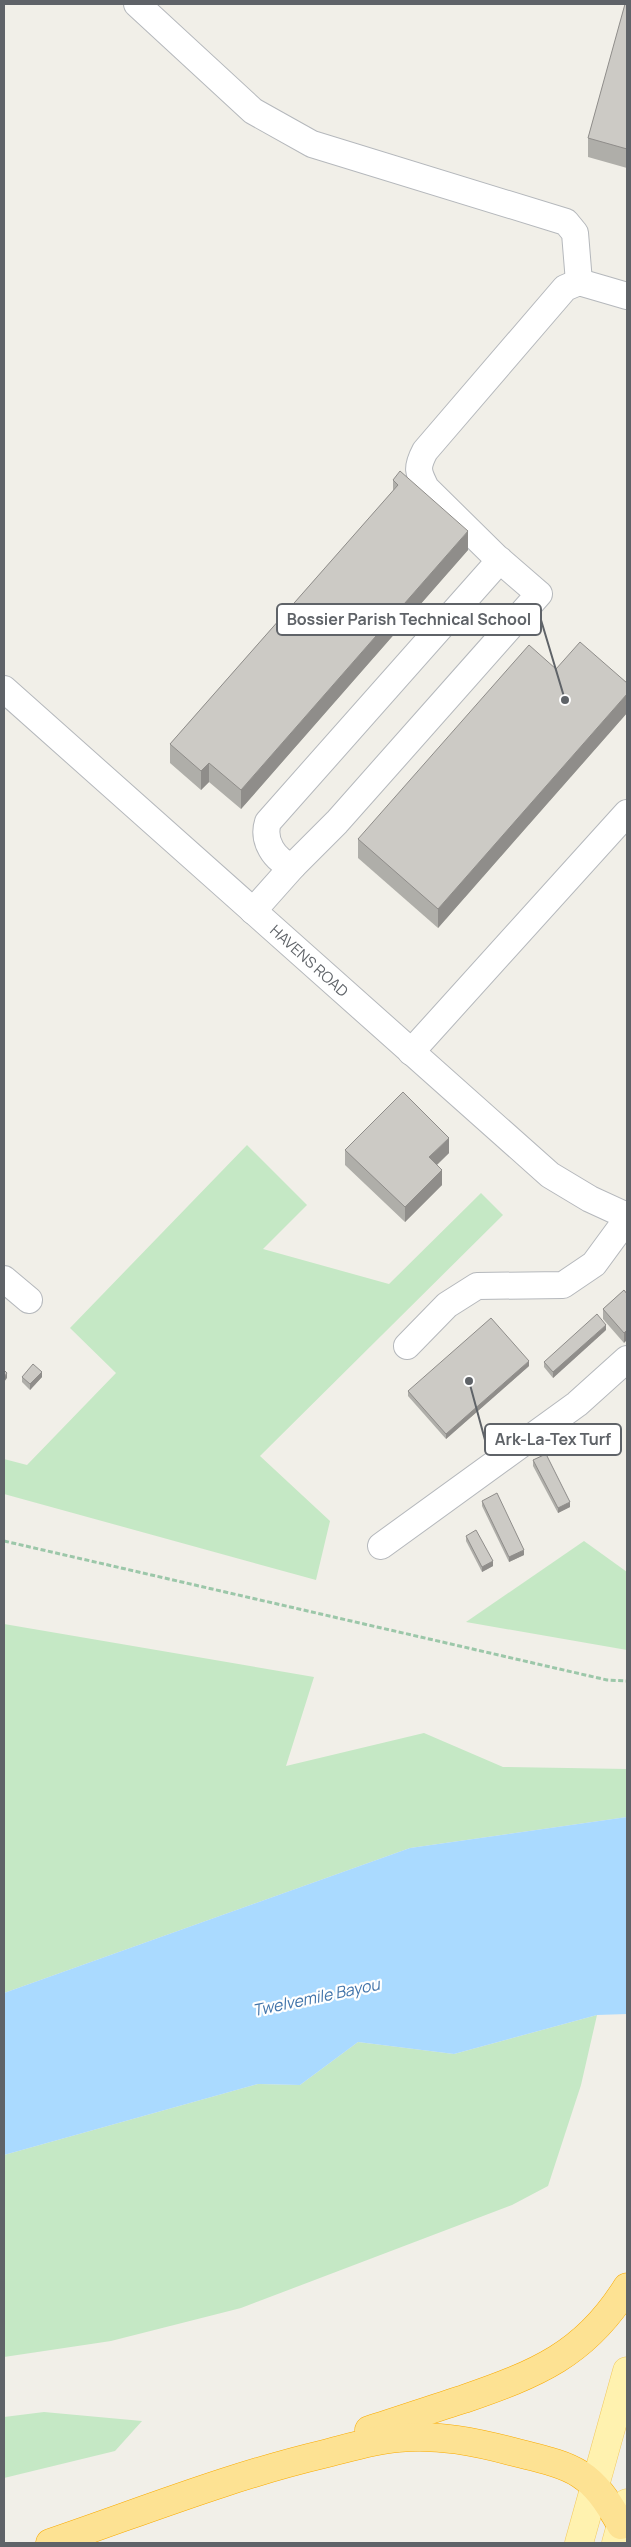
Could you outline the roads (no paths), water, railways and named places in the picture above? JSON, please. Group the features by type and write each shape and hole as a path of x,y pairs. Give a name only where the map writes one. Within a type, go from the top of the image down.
{"highway":[{"path":"50,2543 217,2485 290,2462 365,2432 508,2384 540,2370 567,2354 588,2337 608,2317 627,2287"},
{"path":"290,2462 398,2438 456,2439 532,2456 570,2468 586,2477 595,2485 621,2524"}],"main road":[{"path":"579,2543 627,2371"}],"street":[{"path":"138,4 253,111 312,144 566,222 575,233 579,282"},
{"path":"253,911 293,866 337,822 539,594 500,560 426,488 418,463 425,452 565,288 579,282 627,296"},
{"path":"293,866 278,858 271,849 266,830 268,822 500,560"},
{"name":"HAVENS ROAD","path":"4,689 550,1175 590,1199 627,1217"},
{"path":"411,1052 627,813"},
{"path":"407,1346 447,1305 478,1286 562,1286 594,1264 627,1217"},
{"path":"4,1278 29,1300"},
{"path":"381,1546 577,1404 627,1359"}],"water":[{"name":"Twelvemile Bayou","path":"627,1817 627,2014 597,2015 454,2054 358,2042 300,2085 258,2084 4,2155 4,1993 410,1848"}],"place":[{"name":"Bossier Parish Technical School","path":"565,700"},
{"name":"Ark-La-Tex Turf","path":"469,1381"}]}
